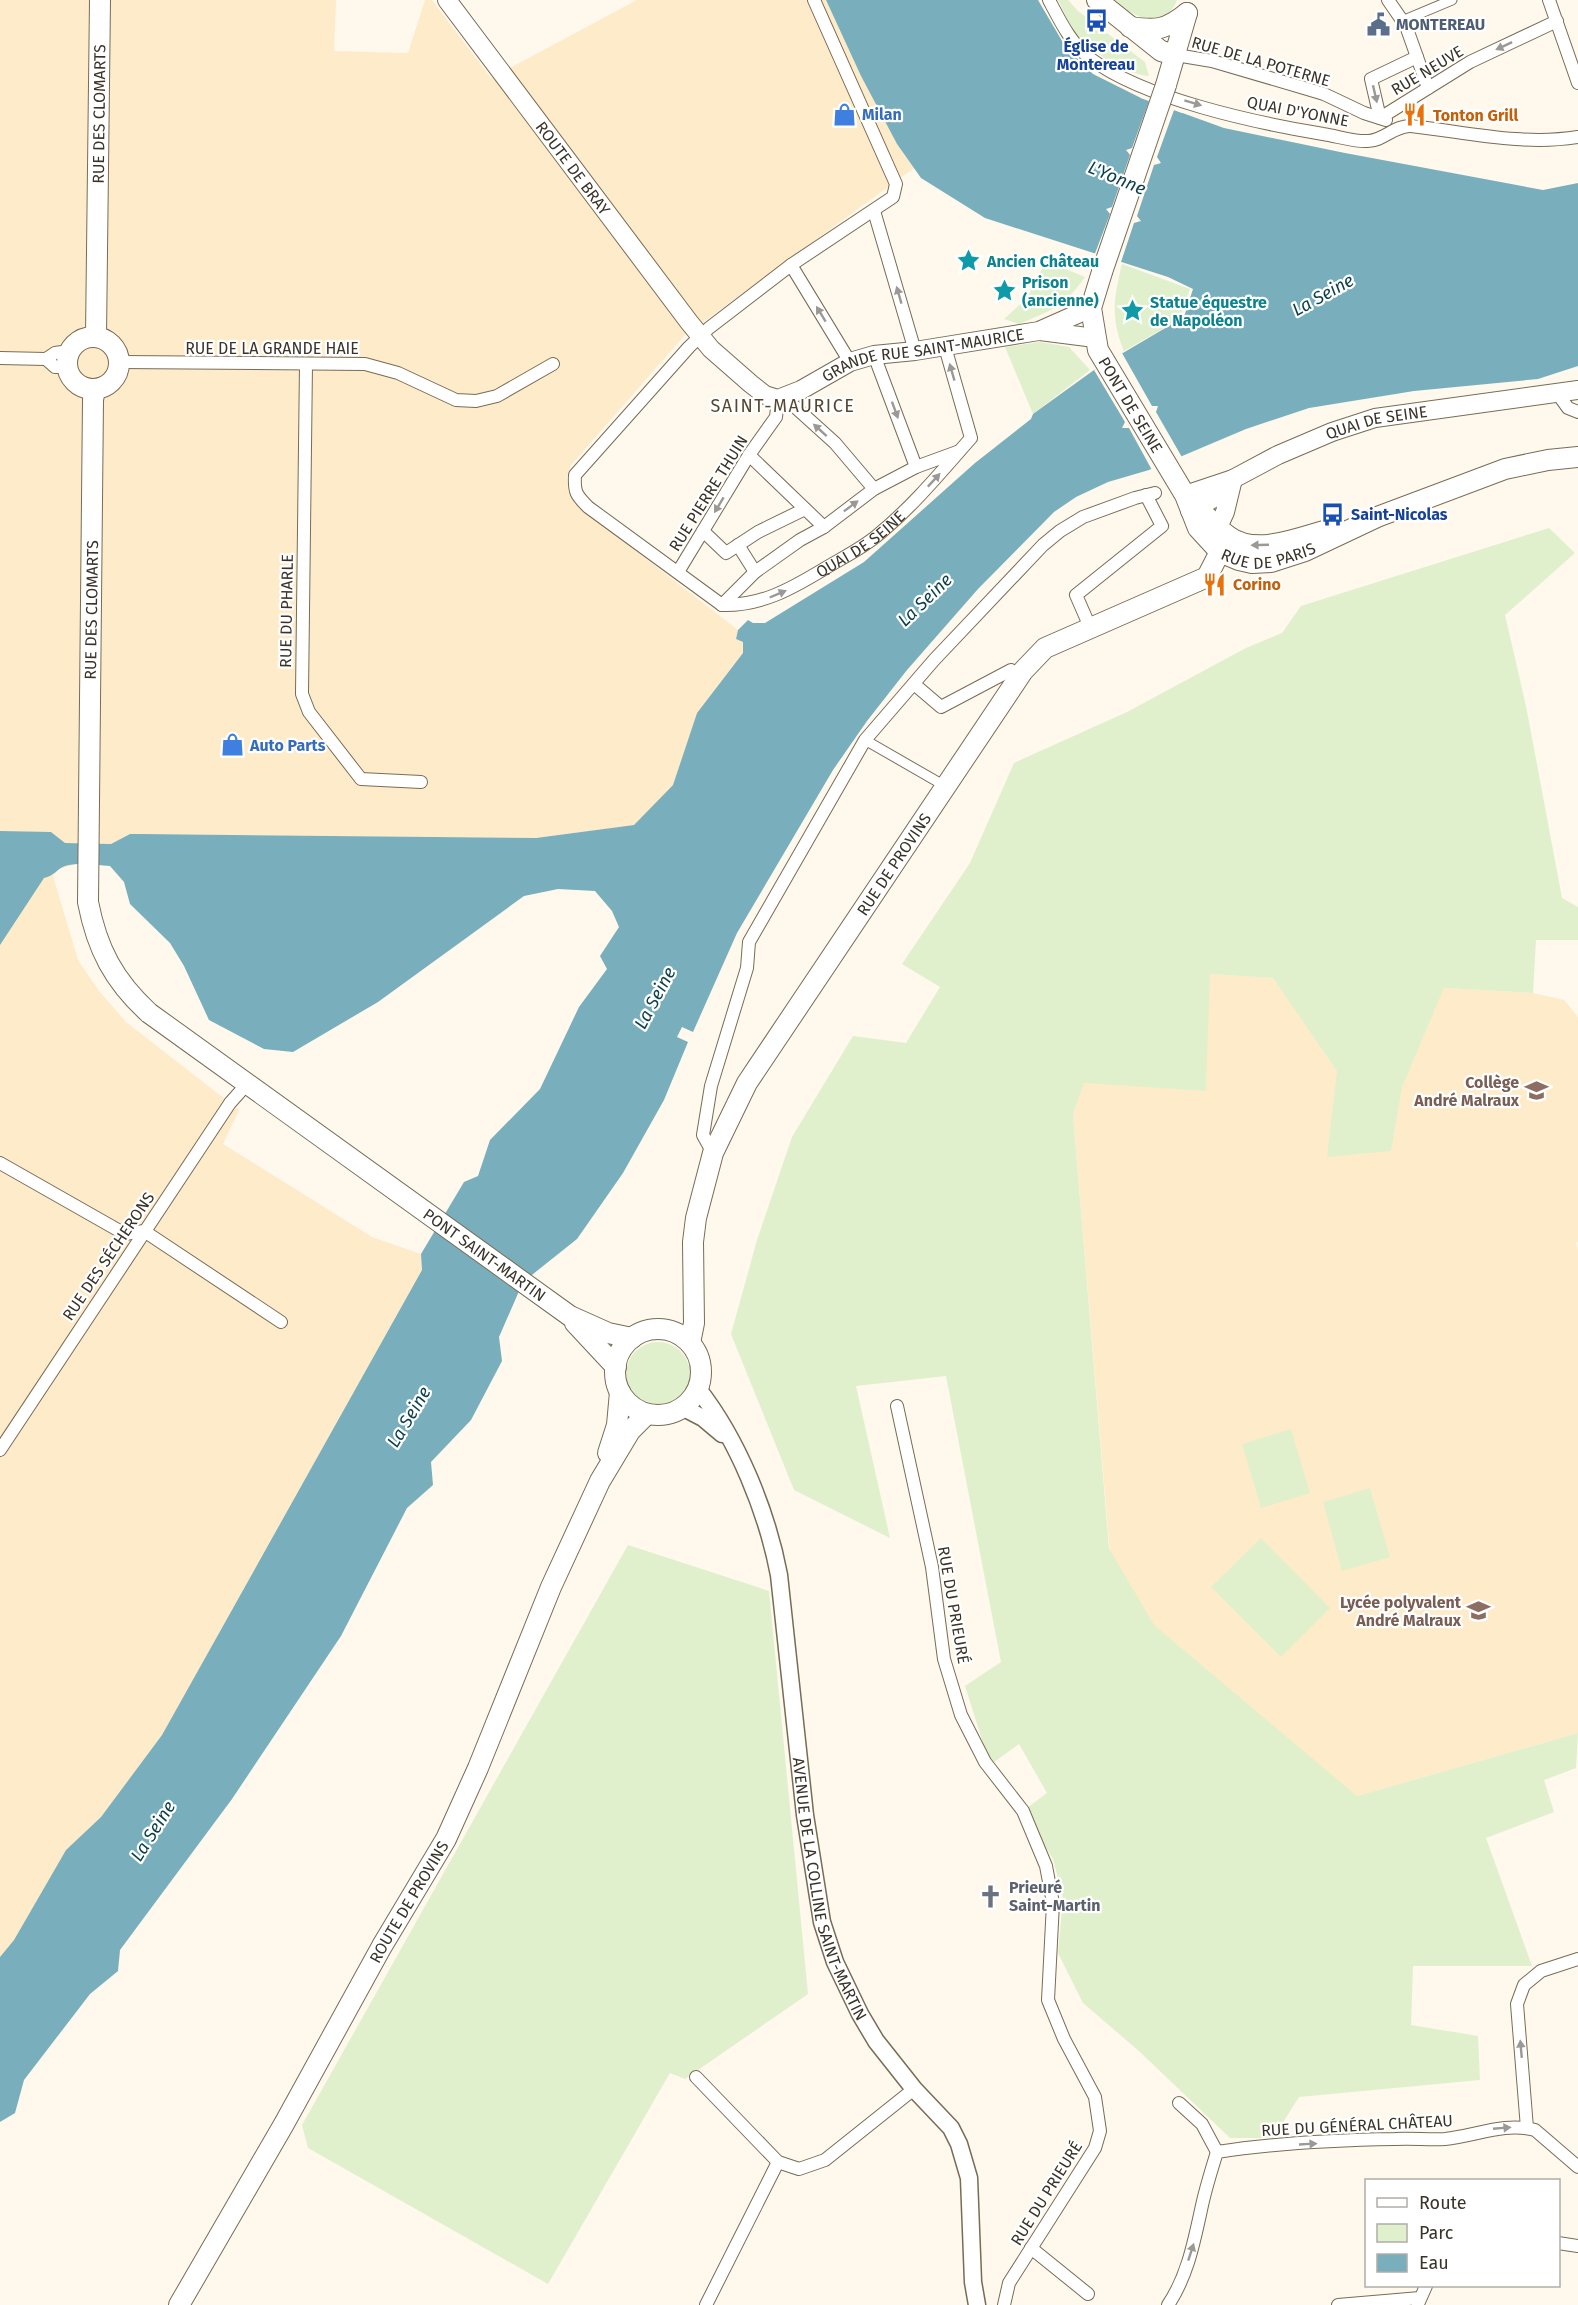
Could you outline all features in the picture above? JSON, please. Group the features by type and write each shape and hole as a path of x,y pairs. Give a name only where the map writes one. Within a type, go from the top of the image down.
{"main road":[{"name":"RUE DES CLOMARTS","path":"96,336 99,0"},
{"name":"ROUTE DE BRAY","path":"447,0 700,336 765,395 781,398"},
{"path":"1097,0 1161,51 1176,55"},
{"path":"1130,27 1151,30 1168,27 1190,7"},
{"path":"1039,331 1091,308 1190,7"},
{"name":"PONT DE SEINE","path":"1091,308 1098,350 1191,504"},
{"path":"1039,331 1095,338"},
{"name":"GRANDE RUE SAINT-MAURICE","path":"781,398 801,390 850,362 874,355 945,347 1039,331"},
{"path":"96,336 104,338 116,348 120,362 119,370 110,383 95,389 80,386 69,374 68,359 80,339 96,336"},
{"name":"RUE DES CLOMARTS","path":"95,389 93,400 87,831 88,902 93,927 103,954 117,979 132,998 149,1013 247,1084"},
{"name":"QUAI DE SEINE","path":"1191,504 1231,485 1278,455 1332,432 1375,418 1578,390"},
{"name":"RUE DE PARIS","path":"1191,504 1198,528 1222,538 1239,561 1271,562 1305,551 1377,517 1505,469 1578,456"},
{"path":"1222,538 1231,485"},
{"name":"RUE DE PROVINS","path":"690,1343 694,1323 693,1242 696,1218 713,1152 747,1083 1019,676 1045,648 1208,577 1222,538"},
{"name":"PONT SAINT-MARTIN","path":"247,1084 570,1316"},
{"path":"665,1329 682,1317 693,1296"},
{"path":"570,1316 608,1333 632,1338"},
{"path":"570,1316 615,1367"},
{"path":"665,1329 679,1334 690,1343 701,1365 701,1377 692,1399 672,1413 660,1415 636,1409 627,1401 620,1392 615,1367 621,1351 632,1338 642,1332 665,1329"},
{"path":"600,1481 617,1425 620,1392"},
{"path":"600,1481 630,1431 647,1413"},
{"name":"ROUTE DE PROVINS","path":"179,2305 284,2124 382,1946 446,1839 478,1768 551,1587 600,1481"}],"street":[{"path":"814,0 896,184 892,197 791,265 700,336 575,475 574,486 577,496 588,507 722,605 755,572 800,540 824,527 874,489 916,467 960,451"},
{"name":"QUAI D'YONNE","path":"1049,0 1068,35 1089,57 1107,70 1151,90 1277,125 1370,141 1404,126"},
{"path":"1388,0 1402,21 1428,88"},
{"path":"1402,21 1452,0"},
{"path":"1549,0 1578,83"},
{"name":"RUE NEUVE","path":"1380,118 1470,62 1557,21"},
{"name":"RUE DE LA POTERNE","path":"1176,55 1212,61 1304,88 1404,126"},
{"path":"1380,118 1371,79 1417,57"},
{"path":"1404,126 1522,140 1578,137"},
{"path":"874,211 915,351"},
{"path":"791,265 850,362"},
{"name":"QUAI DE SEINE","path":"722,605 741,605 772,597 791,589 878,535 918,497 960,451 971,438 945,347"},
{"path":"0,358 46,359 55,353 68,359"},
{"path":"874,355 916,467"},
{"name":"RUE DE LA GRANDE HAIE","path":"120,362 364,364 398,373 456,400 476,400 497,396 553,364"},
{"name":"RUE DU PHARLE","path":"306,364 302,694 309,712 361,779 421,782"},
{"path":"1557,393 1568,408 1578,412"},
{"path":"781,398 835,443 874,489"},
{"name":"RUE PIERRE THUIN","path":"678,572 749,455 776,417 781,398"},
{"path":"749,455 824,527"},
{"path":"713,1152 703,1135 711,1086 747,968 749,942 865,740 982,608 1043,545 1083,517 1151,494 1162,526 1076,596 1090,627"},
{"path":"704,531 726,553 758,532 805,509"},
{"path":"738,545 755,572"},
{"path":"914,684 941,707 1011,670 1019,676"},
{"path":"865,740 945,786"},
{"name":"RUE DES SÉCHERONS","path":"0,1450 230,1103 247,1084"},
{"path":"0,1162 125,1234 144,1231 281,1322"},
{"name":"AVENUE DE LA COLLINE SAINT-MARTIN","path":"698,1389 712,1407 733,1446 767,1523 779,1575 805,1815 822,1922 835,1962 876,2041 915,2089 951,2128 965,2158 969,2178 976,2305"},
{"name":"RUE DU PRIEURÉ","path":"897,1406 932,1567 944,1659 961,1715 985,1762 1023,1811 1046,1866 1053,1903 1048,2000 1064,2039 1095,2097 1101,2131 1095,2148 1009,2283 1004,2305"},
{"name":"AVENUE DE LA COLLINE SAINT-MARTIN","path":"682,1407 703,1418 733,1446"},
{"path":"1578,1959 1541,1971 1524,1985 1517,2004 1527,2128 1535,2130 1578,2167"},
{"path":"696,2077 778,2163 799,2169 825,2160 915,2089"},
{"path":"1168,2305 1178,2290 1193,2246 1217,2152 1202,2124 1179,2103"},
{"name":"RUE DU GÉNÉRAL CHÂTEAU","path":"1217,2152 1245,2147 1383,2139 1447,2139 1500,2127 1527,2128"},
{"path":"706,2305 778,2163"},
{"path":"1560,2243 1578,2246"},
{"path":"1031,2248 1089,2294"},
{"path":"1338,2305 1419,2301 1426,2287"}],"shaded area":[{"path":"0,0 336,0 334,51 408,53 425,0 432,0 491,78 637,0 826,0 861,76 897,144 914,168 684,336 571,465 567,477 568,491 574,503 738,630 736,639 743,642 743,653 697,713 673,785 634,825 536,838 130,834 111,844 74,843 73,865 59,869 53,876 78,960 99,991 126,1022 239,1110 223,1144 372,1237 421,1254 422,1270 162,1735 101,1817 66,1850 14,1940 0,1957"},
{"path":"1147,974 1210,974 1533,993 1564,1000 1578,1017 1578,1242 1576,1243 1578,1249 1578,1733 1357,1796 1115,1613 1073,1114 1082,1084"}],"green space":[{"path":"1058,0 1068,0 1078,11 1145,62 1149,76 1118,66 1089,46 1072,26"},
{"path":"1115,0 1177,0 1170,12 1151,22 1126,10"},
{"path":"1046,261 1085,277 1064,301 1049,311 1019,324 1004,319 1027,298"},
{"path":"1122,264 1190,289 1180,319 1124,351 1115,318 1117,287"},
{"path":"1040,342 1069,347 1090,370 1033,414 1005,347"},
{"path":"1549,528 1575,553 1505,615 1526,706 1562,898 1578,907 1578,940 1536,940 1533,993 1444,988 1402,1087 1391,1151 1327,1157 1337,1071 1273,978 1210,974 1206,1091 1084,1083 1073,1114 1109,1548 1154,1625 1357,1796 1578,1733 1576,1768 1544,1780 1554,1812 1486,1838 1532,1966 1413,1966 1411,2025 1478,2036 1480,2080 1299,2097 1273,2138 1230,2138 1140,2052 1083,2003 1058,1953 1063,1898 1053,1859 1023,1811 1047,1793 1019,1744 990,1765 965,1686 1001,1662 946,1376 856,1386 890,1538 794,1490 731,1334 757,1240 792,1137 853,1036 906,1043 940,987 902,964 970,863 1014,763 1127,712 1246,648 1282,633 1301,606"},
{"path":"658,1342 676,1348 684,1356 690,1374 684,1392 676,1400 658,1406 640,1400 632,1392 626,1374 632,1356 640,1348"},
{"path":"1291,1429 1310,1493 1261,1508 1242,1444"},
{"path":"1370,1488 1390,1557 1342,1571 1323,1502"},
{"path":"1261,1538 1330,1608 1281,1657 1211,1587"},
{"path":"628,1545 769,1591 808,1994 685,2079 670,2073 548,2284 308,2148 302,2125"}],"water":[{"path":"826,0 1038,0 1065,46 1093,74 1141,98 1224,128 1543,190 1578,183 1578,366 1538,379 1414,391 1309,408 1246,429 1149,470 1108,482 1076,497 1054,512 978,589 907,670 867,721 833,770 737,933 693,1032 682,1027 677,1037 688,1042 664,1100 623,1173 577,1239 523,1282 499,1337 502,1361 471,1420 431,1462 433,1485 407,1508 341,1636 232,1799 120,1950 118,1971 90,1994 24,2080 15,2113 0,2122 0,1957 14,1940 66,1850 101,1817 162,1735 422,1270 421,1254 464,1182 478,1176 490,1140 540,1089 579,1007 607,969 600,956 619,927 612,911 595,891 558,889 524,896 378,1002 293,1052 264,1049 209,1020 184,966 170,943 130,904 124,882 110,866 70,865 44,878 0,945 0,831 51,832 65,843 111,844 130,834 536,838 634,825 673,785 697,713 743,653 743,642 736,639 738,630 748,620 753,623 765,623 864,562 975,463 1031,419 1033,414 1094,370 1184,317 1193,289 1168,277 985,218 921,178 897,144 861,76"}],"pier":[{"path":"1142,95 1183,110 1182,113 1174,110 1157,157 1161,163 1154,165 1137,216 1141,221 1134,223 1120,265 1094,256 1110,214 1106,209 1112,207 1130,155 1126,150 1132,148 1149,101 1141,98"},
{"path":"1122,353 1152,406 1158,406 1156,412 1183,459 1153,472 1129,428 1122,428 1125,422 1094,370"}],"place":[{"name":"Église de Montereau","path":"1096,21"},
{"name":"MONTEREAU","path":"1378,24"},
{"name":"Milan","path":"844,114"},
{"name":"Tonton Grill","path":"1415,115"},
{"name":"Ancien Château","path":"969,261"},
{"name":"Prison (ancienne)","path":"1004,291"},
{"name":"Statue équestre de Napoléon","path":"1132,311"},
{"name":"Saint-Nicolas","path":"1333,514"},
{"name":"Corino","path":"1215,584"},
{"name":"Auto Parts","path":"232,745"},
{"name":"Collège André Malraux","path":"1537,1091"},
{"name":"Lycée polyvalent André Malraux","path":"1479,1611"},
{"name":"Prieuré Saint-Martin","path":"991,1896"}],"district":[{"name":"SAINT-MAURICE","path":"783,406"}],"water label":[{"name":"L'Yonne","path":"1117,178"},
{"name":"La Seine","path":"1323,295"},
{"name":"La Seine","path":"925,600"},
{"name":"La Seine","path":"655,998"},
{"name":"La Seine","path":"409,1417"},
{"name":"La Seine","path":"153,1831"}]}
